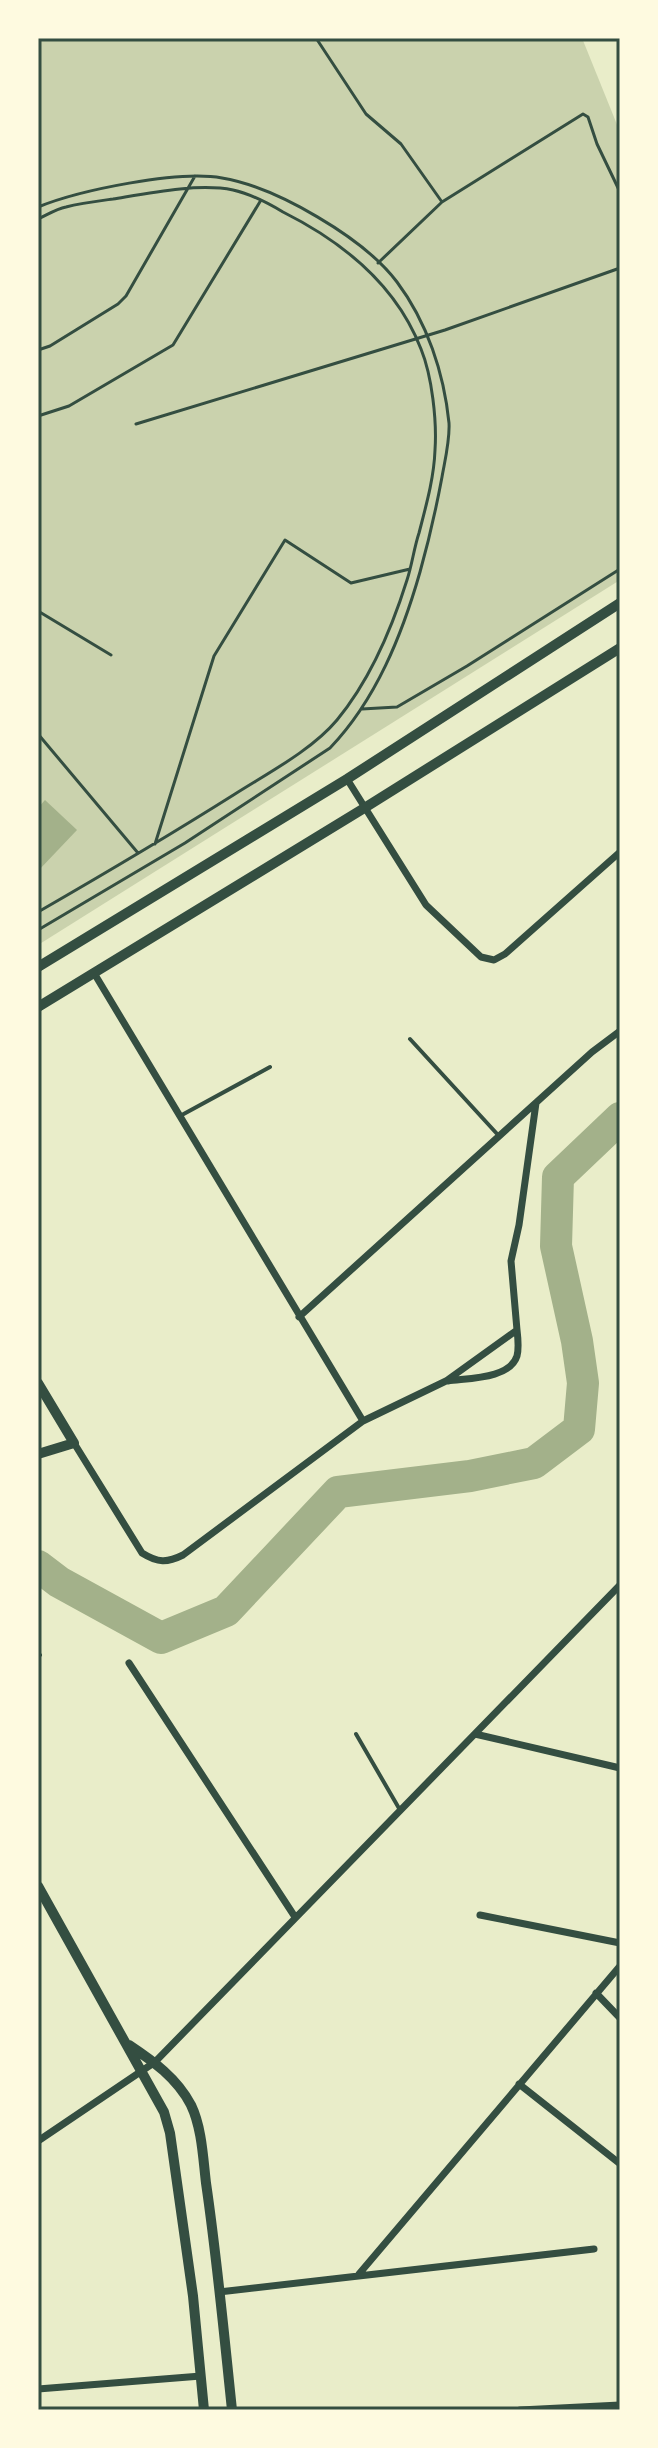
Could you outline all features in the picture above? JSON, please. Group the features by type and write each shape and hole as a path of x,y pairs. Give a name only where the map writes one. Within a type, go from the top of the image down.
{"main road":[{"path":"38,967 347,779 620,603"},
{"path":"38,1007 620,648"},
{"path":"38,1383 74,1443 38,1454"},
{"path":"38,1886 164,2112 170,2133 193,2296 204,2410"},
{"path":"127,2044 155,2062 176,2083 191,2105 199,2129 232,2410"}],"street":[{"path":"347,779 426,905 481,957 494,960 505,954 620,852"},
{"path":"94,973 363,1421"},
{"path":"299,1317 592,1052 620,1031"},
{"path":"446,1381 495,1373 509,1367 517,1357 511,1261 536,1103"},
{"path":"74,1443 142,1553 155,1561 169,1562 183,1555 363,1421 446,1381 517,1330"},
{"path":"38,2141 155,2062 620,1585"},
{"path":"129,1663 295,1917"},
{"path":"475,1734 620,1768"},
{"path":"480,1915 620,1943"},
{"path":"359,2274 620,1966"},
{"path":"596,1993 620,2018"},
{"path":"519,2084 619,2163"},
{"path":"219,2292 594,2249"},
{"path":"38,2389 201,2376"},
{"path":"520,2410 620,2405"}],"lane":[{"path":"410,1039 499,1136"},
{"path":"180,1116 270,1067"},
{"path":"356,1734 400,1810"}],"path":[{"path":"316,38 366,114 401,144 442,202"},
{"path":"378,263 442,202 583,114 588,117 620,192"},
{"path":"38,350 50,346 126,296 195,176"},
{"path":"38,207 56,200 148,180 195,176 242,182 287,200 343,235 396,281 429,339 444,391 449,426 434,520 409,609 362,709 330,748 185,843 38,930"},
{"path":"38,219 64,207 159,191 233,190 261,200 313,227 355,257 394,299 422,350 434,412 435,449 431,486 410,569 377,655 355,695 330,728 271,771 38,912"},
{"path":"38,416 69,406 173,345 261,200"},
{"path":"136,424 445,330 620,268"},
{"path":"155,844 214,656 285,540 351,583 410,569"},
{"path":"362,709 397,707 620,569"},
{"path":"38,611 111,655"},
{"path":"38,734 138,853"}],"shaded area":[{"path":"38,38 582,38 620,132 620,580 38,945"},
{"path":"45,800 77,830 38,871 38,808"}],"waterway":[{"path":"38,1566 59,1582 161,1638 226,1611 338,1492 470,1476 534,1463 579,1429 583,1383 556,1246 558,1177 620,1118"}]}
